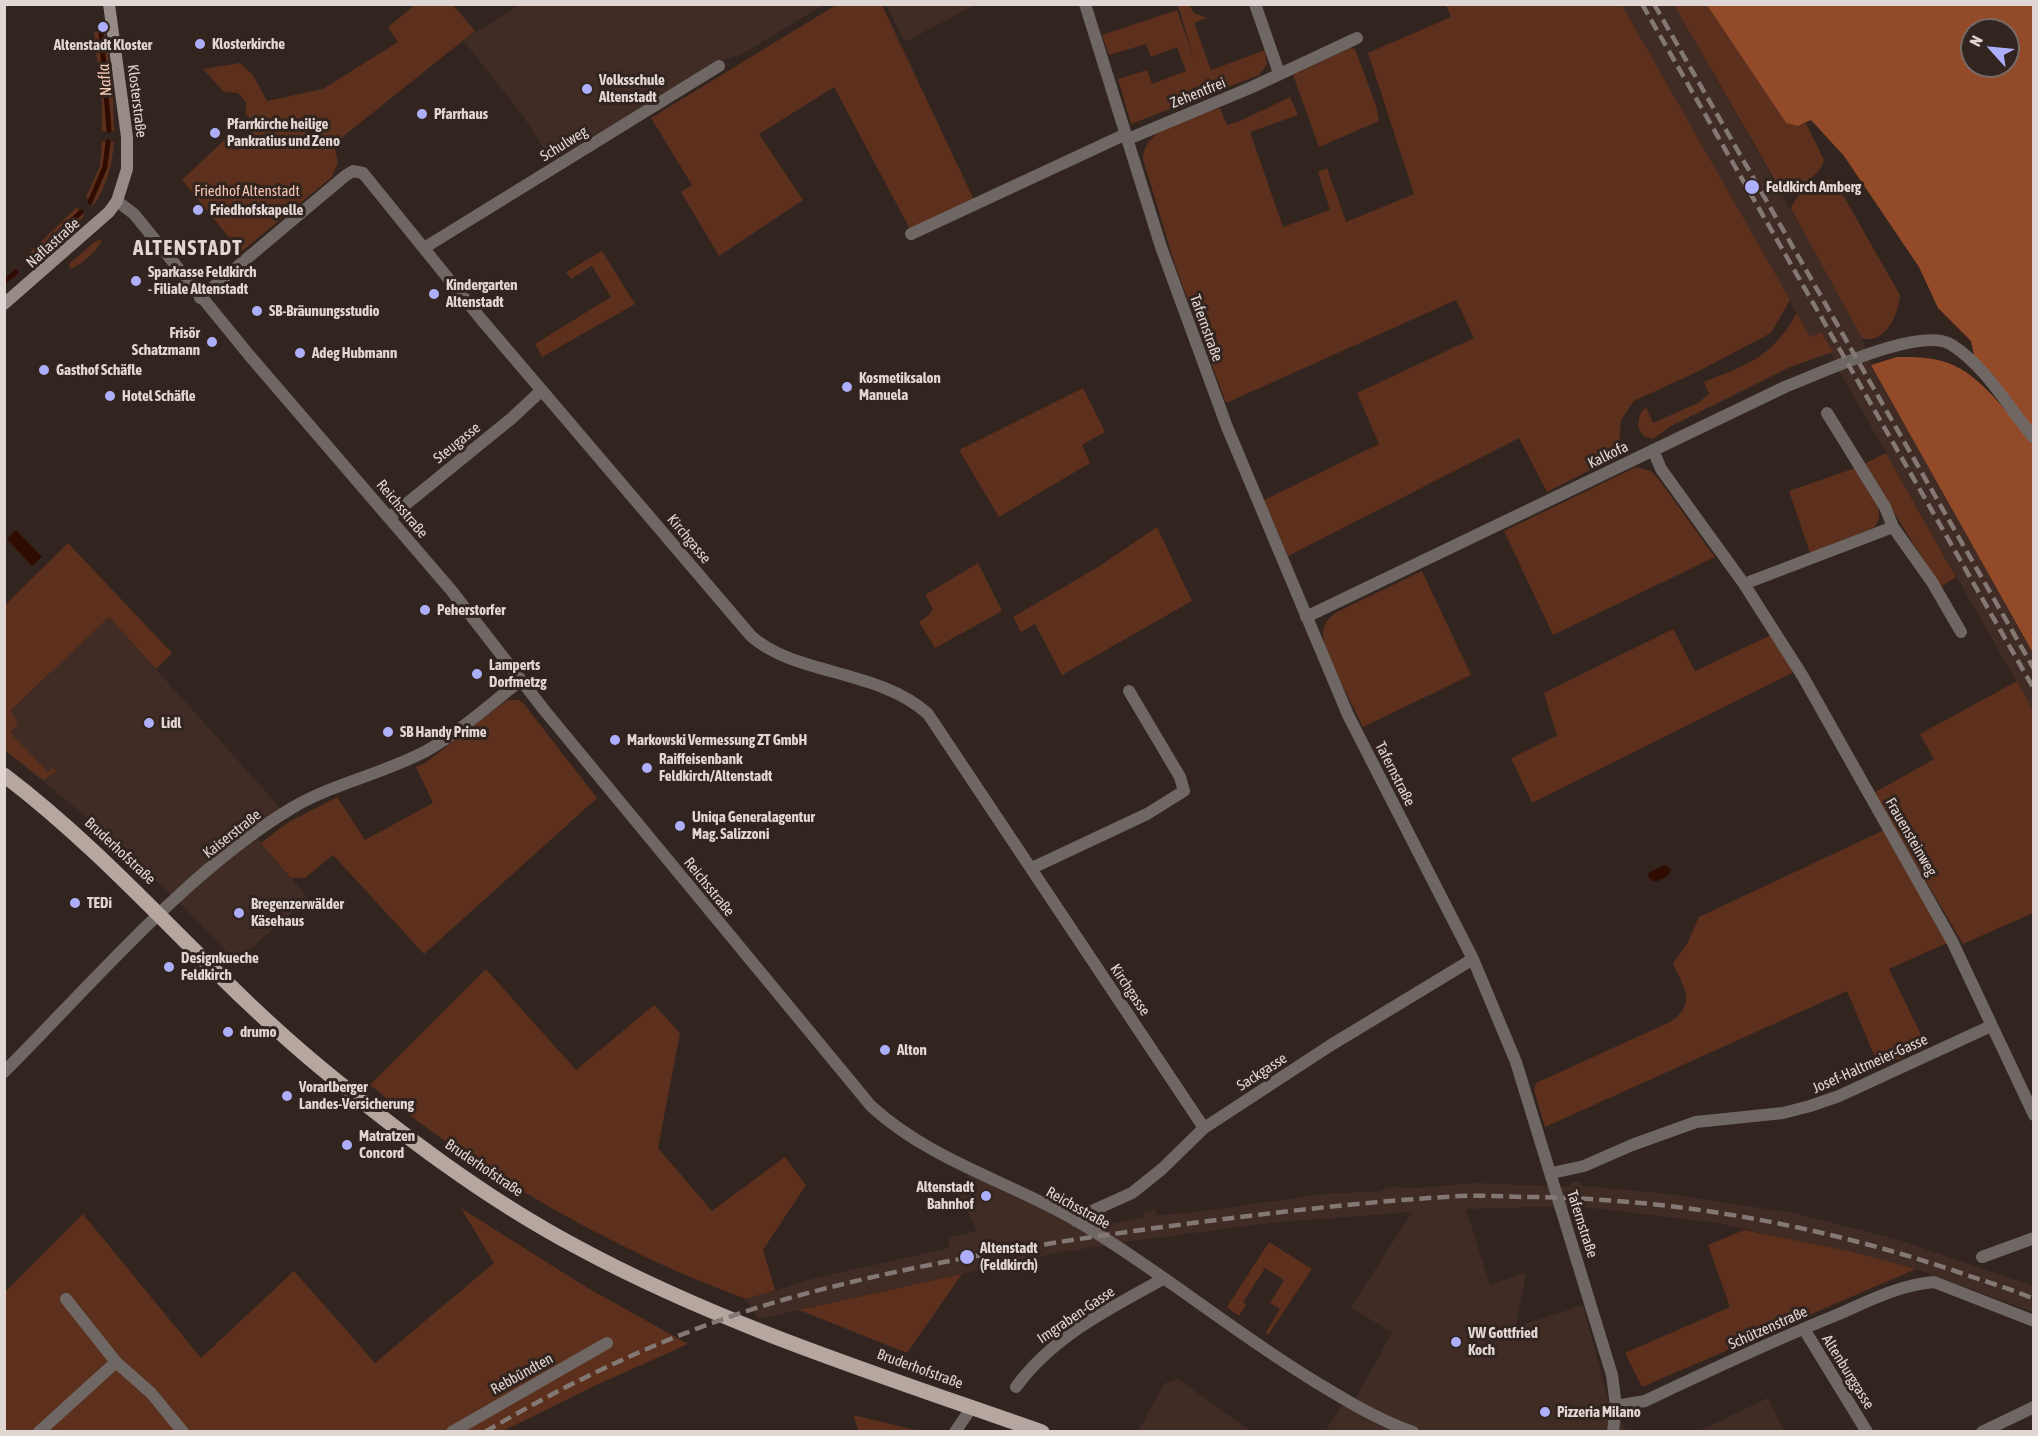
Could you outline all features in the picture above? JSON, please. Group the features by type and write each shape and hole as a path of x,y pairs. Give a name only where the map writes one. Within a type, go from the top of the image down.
{"main road":[{"name":"Klosterstraße","path":"109,4 129,153 127,169 117,201"},
{"name":"Naflastraße","path":"4,304 98,223 117,201"},
{"name":"Bruderhofstraße","path":"4,776 69,827 161,914 283,1036 321,1069 412,1141 522,1216 580,1249 747,1325 1042,1431"}],"street":[{"name":"Tafernstraße","path":"1085,4 1161,247 1219,406 1348,715 1473,959 1516,1062 1552,1173 1612,1375 1616,1406 1613,1431"},
{"path":"1255,4 1279,73"},
{"name":"Zehentfrei","path":"1127,136 1239,92 1357,38"},
{"name":"Schulweg","path":"424,248 719,66"},
{"path":"911,234 1127,136"},
{"name":"Kirchgasse","path":"201,298 345,176 358,170 370,180 542,390 760,644 780,654 887,689 918,705 928,714 1204,1128"},
{"name":"Reichsstraße","path":"117,201 134,214 201,298 451,590 521,680 871,1106 895,1128 929,1150 1076,1221 1300,1372 1378,1417 1413,1431"},
{"name":"Kalkofa","path":"1306,617 1787,386 1866,356 1930,338 1951,344 1976,365 2034,438"},
{"name":"Steugasse","path":"389,518 512,418 542,390"},
{"path":"1827,413 1880,499 1893,527 1932,582 1961,632"},
{"name":"Frauensteinweg","path":"1653,450 1665,475 1744,584 1802,675 1936,911 2034,1114"},
{"path":"1744,584 1893,527"},
{"name":"Kaiserstraße","path":"4,1072 161,914 242,843 293,808 336,787 428,750 521,680"},
{"path":"1032,868 1147,814 1184,791 1180,777 1129,691"},
{"name":"Sackgasse","path":"1076,1221 1083,1215 1132,1193 1162,1169 1204,1128 1331,1045 1473,959"},
{"name":"Josef-Haltmeier-Gasse","path":"1552,1173 1584,1166 1632,1145 1696,1122 1783,1113 1810,1106 1839,1096 1991,1026"},
{"path":"1982,1257 2034,1238"},
{"name":"Imgraben-Gasse","path":"1016,1387 1030,1367 1058,1342 1100,1313 1163,1279"},
{"name":"Schützenstraße","path":"1616,1406 1645,1401 1901,1288 1934,1282 2034,1321"},
{"path":"66,1299 116,1362 151,1393 183,1431"},
{"name":"Altenburggasse","path":"1804,1329 1867,1431"},
{"name":"Rebbündten","path":"452,1431 607,1343"},
{"path":"39,1431 116,1362"},
{"path":"955,1431 972,1407"},
{"path":"1982,1431 2034,1407"}],"shaded area":[{"name":"Volksschule Altenstadt","path":"520,5 823,5 744,53 717,62 552,161 523,116 463,40"},
{"path":"886,5 975,5 905,42"},
{"path":"1622,5 1674,5 1851,316 1862,338 1871,365 2033,653 2033,711 1837,367 1822,333 1810,337"},
{"path":"1707,5 2033,5 2033,438 1976,365 1971,341 1938,308 1919,267 1844,156 1811,120 1798,126 1786,123"},
{"path":"1897,357 1936,360 1960,369 1995,398 2033,443 2033,653 1871,365"},
{"path":"16,530 42,557 32,566 7,539"},
{"path":"109,617 285,813 255,835 308,898 236,962 186,909 97,826 5,750 5,716"},
{"path":"1665,865 1671,869 1668,876 1655,882 1649,878 1648,873"},
{"path":"973,1172 1087,1228 1144,1217 1144,1212 1155,1210 1156,1215 1189,1213 1323,1194 1380,1191 1388,1187 1419,1188 1475,1183 1571,1187 1571,1182 1581,1182 1582,1186 1662,1193 1793,1213 1899,1240 2034,1286 2033,1312 1916,1269 1718,1223 1574,1206 1466,1209 1490,1285 1526,1272 1516,1327 1583,1305 1609,1402 1627,1432 1325,1431 1346,1400 1353,1403 1392,1333 1351,1307 1412,1212 1269,1223 1125,1242 1052,1254 758,1319 746,1299 816,1278 949,1248 948,1238 977,1231 955,1188"},
{"path":"1178,1379 1251,1431 1138,1431 1165,1383"},
{"path":"1768,1398 1784,1431 1699,1431"}],"green space":[{"name":"Friedhof Altenstadt","path":"415,5 453,5 475,31 345,135 334,146 338,163 332,177 241,252 182,180 224,140 234,150 258,127 246,114 246,102 238,93 224,92 203,69 240,63 253,75 267,101 323,89 398,42 388,27"},
{"path":"836,5 882,5 974,200 910,229 834,87 759,134 803,200 719,256 681,192 692,185 651,118"},
{"path":"1178,5 1189,5 1194,13 1207,18 1194,23 1211,70 1265,50 1267,64 1259,75 1131,124 1118,79 1147,70 1152,84 1186,71 1177,47 1151,57 1146,44 1109,55 1102,35 1177,10 1194,59"},
{"path":"1446,5 1622,5 1790,300 1771,333 1699,371 1634,401 1621,420 1619,447 1610,460 1547,492 1519,438 1288,556 1264,500 1379,444 1357,393 1474,338 1456,300 1226,403 1175,265 1143,159 1146,148 1161,131 1185,119 1220,108 1227,125 1290,97 1298,115 1250,132 1283,227 1330,210 1318,172 1327,168 1346,222 1414,194 1368,53 1451,17"},
{"path":"1674,5 1707,5 1786,123 1798,126 1806,123 1824,160 1813,177 1800,186 1786,190 1780,189"},
{"path":"105,30 113,93 114,131 102,131 102,103 94,32"},
{"path":"1350,48 1355,49 1376,106 1379,121 1319,147 1293,75"},
{"path":"102,141 114,142 113,151 105,183 93,206 86,197 100,166"},
{"path":"1835,181 1900,295 1894,319 1884,333 1870,339 1862,338 1791,209 1797,198 1806,190 1818,183"},
{"path":"77,207 84,216 32,266 24,258"},
{"path":"102,240 88,258 69,269 70,263 96,241"},
{"path":"602,251 635,304 542,357 535,344 611,297 592,266 571,279 566,272"},
{"path":"1797,313 1810,337 1821,332 1833,352 1790,367 1671,426 1653,439 1643,436 1638,426 1640,414 1646,407 1653,423 1698,403 1709,394 1704,382 1758,358 1778,340"},
{"path":"1083,388 1105,432 1082,445 1090,463 999,517 959,450"},
{"path":"1886,453 1956,577 1940,587 1864,464"},
{"path":"1636,467 1651,471 1660,481 1715,557 1553,635 1504,531"},
{"path":"1855,468 1874,497 1879,520 1875,527 1810,553 1789,491"},
{"path":"1157,527 1192,601 1062,675 1035,624 1021,632 1013,617 1098,567"},
{"path":"68,543 172,653 156,669 109,617 10,711 18,723 10,733 48,772 53,768 57,771 43,780 5,750 5,605"},
{"path":"978,563 1002,611 935,648 919,622 933,609 925,595"},
{"path":"1422,571 1471,675 1363,727 1328,655 1323,635 1325,624 1337,612"},
{"path":"1673,629 1695,671 1771,635 1793,670 1792,673 1532,803 1511,758 1557,736 1544,693"},
{"path":"2017,681 2033,711 2033,913 1963,944 1874,793 1934,759 1920,734"},
{"path":"507,700 519,700 524,704 597,798 424,954 333,855 305,878 291,878 261,843 287,823 337,797 365,840 433,803 416,767 425,763"},
{"path":"1884,830 1947,943 1889,969 1927,1047 1879,1067 1847,991 1545,1127 1534,1090 1536,1083 1670,1022 1679,1015 1684,1008 1686,995 1673,963 1686,946 1699,917"},
{"path":"486,969 576,1070 654,1005 680,1033 658,1148 712,1211 785,1157 806,1185 763,1250 775,1290 746,1299 695,1279 597,1233 503,1179 413,1118 370,1085"},
{"path":"461,1208 586,1287 688,1344 592,1387 503,1431 5,1432 5,1292 83,1214 201,1358 294,1271 375,1363 494,1263"},
{"path":"1744,1230 1848,1251 1916,1269 1642,1387 1625,1353 1730,1307 1708,1245"},
{"path":"1269,1242 1312,1269 1268,1335 1266,1332 1280,1309 1270,1303 1284,1280 1265,1268 1243,1302 1246,1304 1239,1316 1227,1307"},
{"path":"962,1274 907,1353 799,1310"},
{"path":"853,1415 919,1431 859,1431"}],"waterway":[{"name":"Nafla","path":"101,31 109,130"},
{"name":"Nafla","path":"90,202 105,167 108,142"},
{"name":"Nafla","path":"28,262 81,212"},
{"name":"Nafla","path":"4,282 16,272"}],"railway":[{"path":"1642,4 2034,689"},
{"path":"1654,4 2034,669"},
{"path":"485,1432 594,1373 669,1340 747,1311 830,1287 920,1267 1057,1242 1226,1219 1382,1202 1487,1196 1586,1199 1694,1209 1801,1228 1854,1241 1906,1255 2034,1299"}],"place":[{"name":"Altenstadt Kloster","path":"103,27"},
{"name":"Klosterkirche","path":"200,44"},
{"name":"Volksschule Altenstadt","path":"587,89"},
{"name":"Pfarrhaus","path":"422,114"},
{"name":"Pfarrkirche heilige Pankratius und Zeno","path":"215,133"},
{"name":"Feldkirch Amberg","path":"1752,187"},
{"name":"Friedhofskapelle","path":"198,210"},
{"name":"Sparkasse Feldkirch - Filiale Altenstadt","path":"136,281"},
{"name":"Kindergarten Altenstadt","path":"434,294"},
{"name":"SB-Bräunungsstudio","path":"257,311"},
{"name":"Frisör Schatzmann","path":"212,342"},
{"name":"Adeg Hubmann","path":"300,353"},
{"name":"Gasthof Schäfle","path":"44,370"},
{"name":"Kosmetiksalon Manuela","path":"847,387"},
{"name":"Hotel Schäfle","path":"110,396"},
{"name":"Peherstorfer","path":"425,610"},
{"name":"Lamperts Dorfmetzg","path":"477,674"},
{"name":"Lidl","path":"149,723"},
{"name":"SB Handy Prime","path":"388,732"},
{"name":"Markowski Vermessung ZT GmbH","path":"615,740"},
{"name":"Raiffeisenbank Feldkirch/Altenstadt","path":"647,768"},
{"name":"Uniqa Generalagentur Mag. Salizzoni","path":"680,826"},
{"name":"TEDi","path":"75,903"},
{"name":"Bregenzerwälder Käsehaus","path":"239,913"},
{"name":"Designkueche Feldkirch","path":"169,967"},
{"name":"drumo","path":"228,1032"},
{"name":"Alton","path":"885,1050"},
{"name":"Vorarlberger Landes-Versicherung","path":"287,1096"},
{"name":"Matratzen Concord","path":"347,1145"},
{"name":"Altenstadt Bahnhof","path":"986,1196"},
{"name":"Altenstadt (Feldkirch)","path":"967,1257"},
{"name":"VW Gottfried Koch","path":"1456,1342"},
{"name":"Pizzeria Milano","path":"1545,1412"}],"district":[{"name":"ALTENSTADT","path":"188,248"}]}
